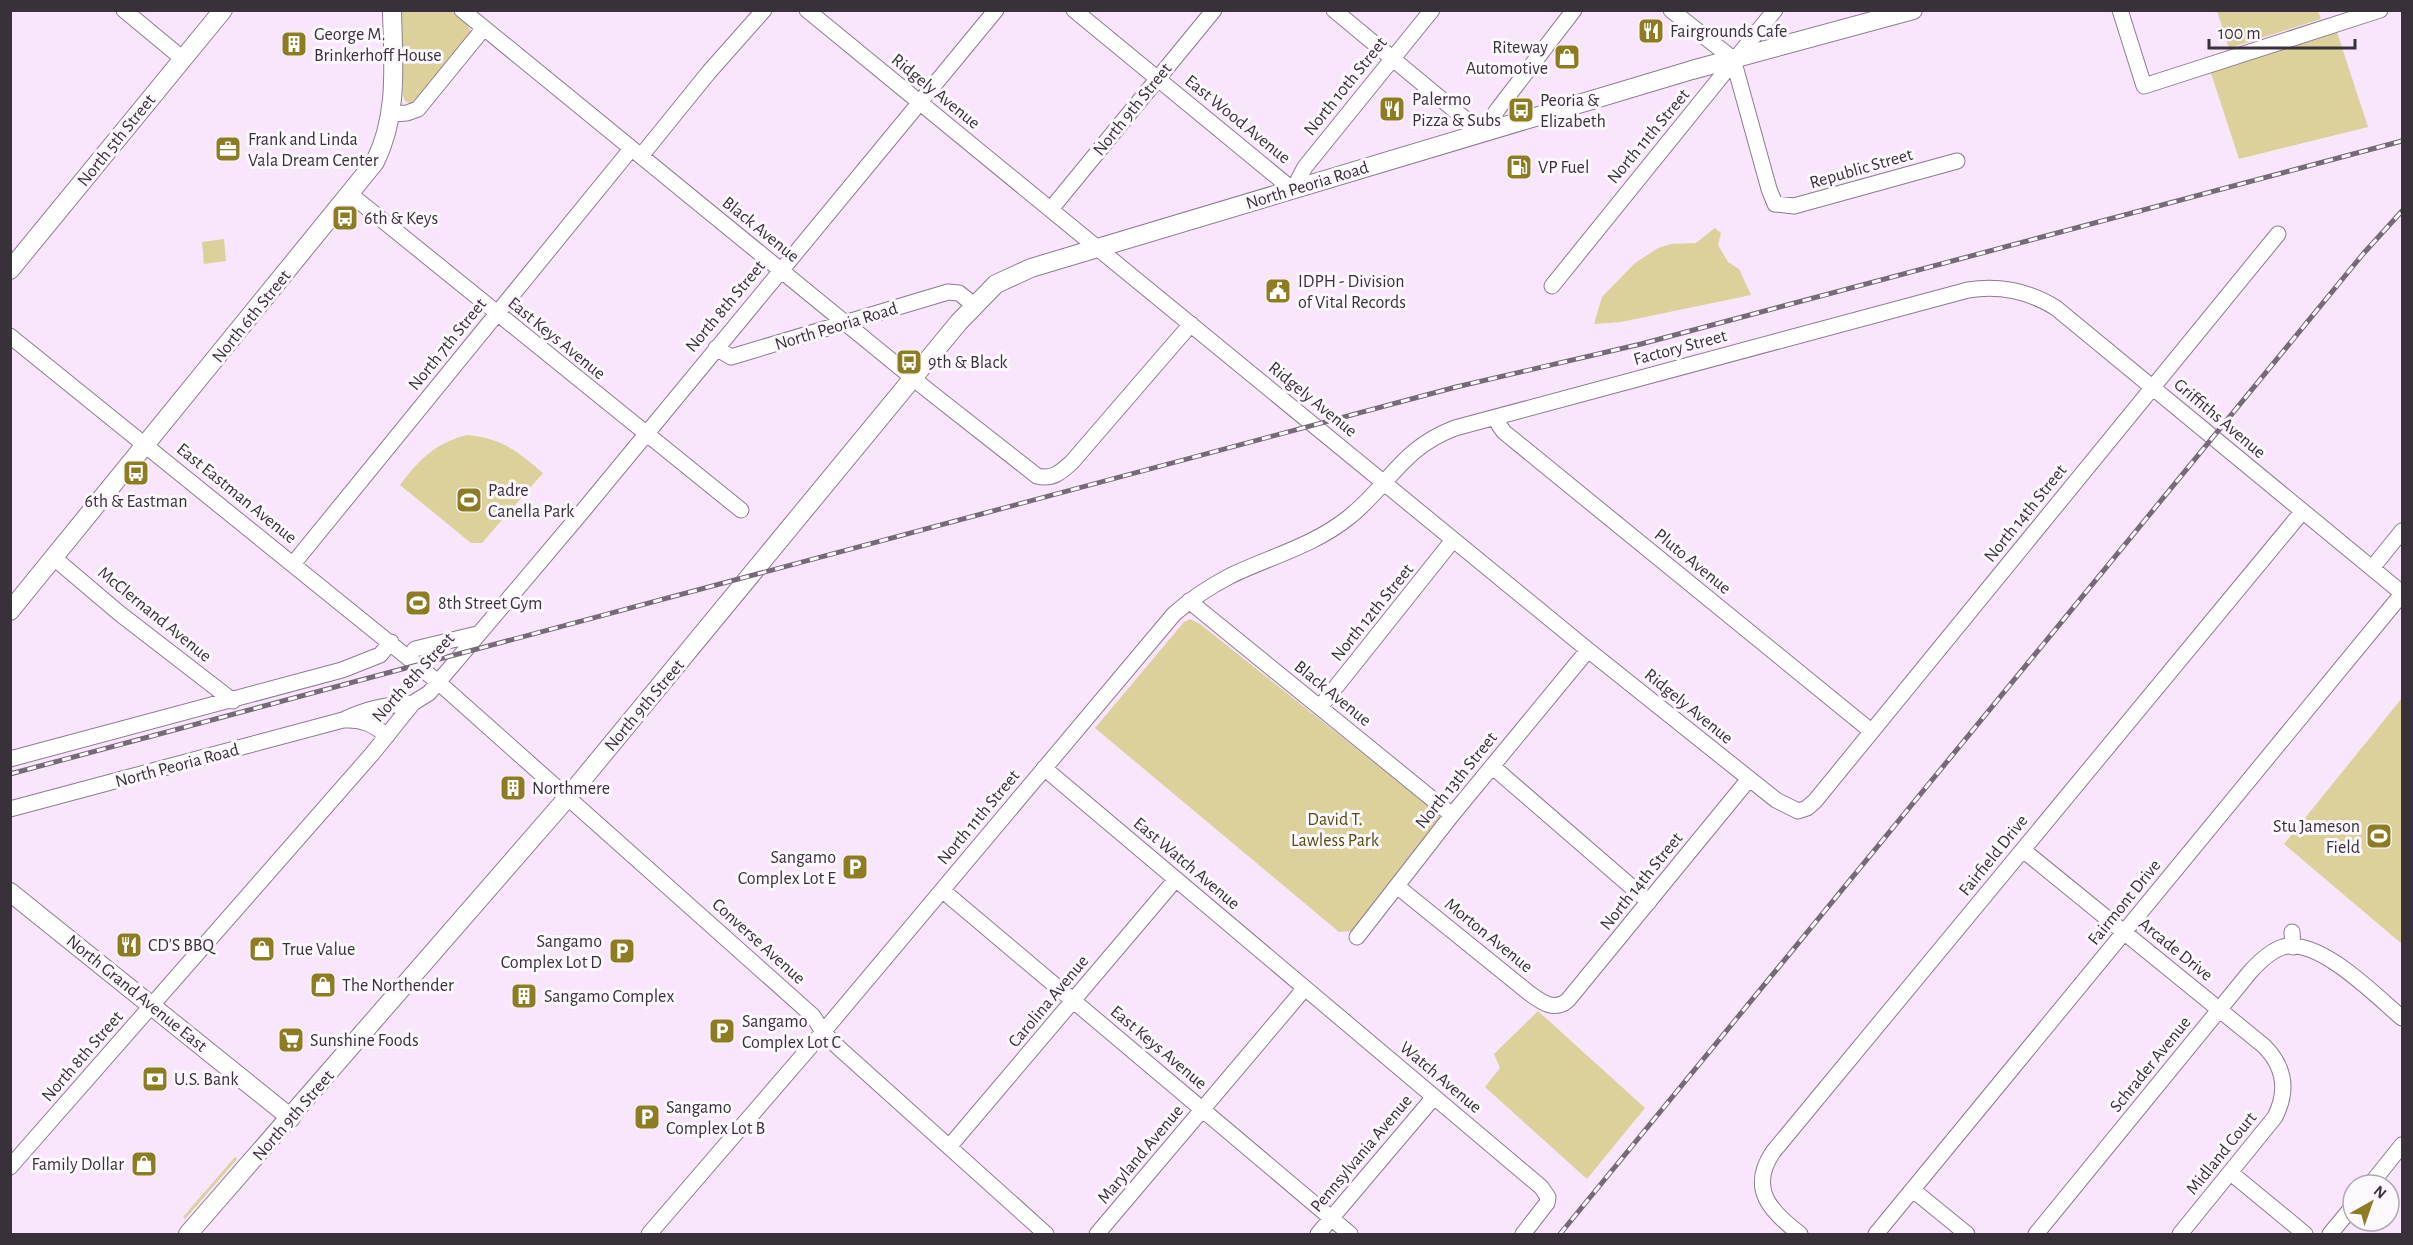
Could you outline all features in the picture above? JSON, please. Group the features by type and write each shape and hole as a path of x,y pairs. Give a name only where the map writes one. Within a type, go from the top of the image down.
{"main road":[{"name":"North 5th Street","path":"10,270 223,10"},
{"name":"North 6th Street","path":"10,611 350,194 379,153 392,114 392,10"},
{"name":"North Peoria Road","path":"974,305 996,284 1015,274 1733,59 1913,10"},
{"name":"North 9th Street","path":"188,1234 568,796 974,305"},
{"name":"North Grand Avenue East","path":"11,894 291,1118"}],"street":[{"path":"124,10 183,59"},
{"name":"Black Avenue","path":"462,10 913,378 1037,476 1045,478 1057,475 1072,462 1191,324"},
{"name":"North 7th Street","path":"293,564 496,314 764,10"},
{"name":"Ridgely Avenue","path":"807,10 1588,650 1749,779 1782,804 1798,811"},
{"name":"North 8th Street","path":"10,1167 387,736 413,703 424,698 438,682 646,435 996,10"},
{"name":"East Wood Avenue","path":"1074,10 1293,190"},
{"name":"North 9th Street","path":"1051,209 1214,10"},
{"path":"1334,10 1482,133 1574,10"},
{"name":"North 10th Street","path":"1293,190 1305,167 1432,10"},
{"path":"1671,10 1733,59"},
{"name":"North 11th Street","path":"1552,286 1718,83 1733,59 1774,10"},
{"path":"2120,10 2144,86 2380,10"},
{"path":"392,114 418,109 484,28"},
{"name":"Republic Street","path":"1733,59 1775,204 1794,206 1957,161"},
{"name":"East Keys Avenue","path":"350,194 741,510"},
{"name":"North 14th Street","path":"1798,811 1807,808 1815,801 2278,234"},
{"name":"Griffiths Avenue","path":"2004,288 2033,296 2050,304 2154,387 2403,594"},
{"name":"Factory Street","path":"1384,482 1412,451 1434,437 1455,428 1968,290 2004,288"},
{"name":"North Peoria Road","path":"716,348 731,357 948,292 959,292 974,305"},
{"name":"East Eastman Avenue","path":"10,336 438,682"},
{"name":"Pluto Avenue","path":"1496,417 1498,425 1504,432 1871,731"},
{"name":"North 11th Street","path":"649,1234 823,1032 1167,622 1189,601 1232,575 1328,532 1359,509 1384,482"},
{"name":"Fairfield Drive","path":"1797,1232 1780,1218 1766,1199 1763,1190 1763,1175 1768,1160 2302,512"},
{"path":"2372,567 2403,531"},
{"name":"North 12th Street","path":"1320,707 1454,540"},
{"name":"McClernand Avenue","path":"53,557 119,613 233,701"},
{"name":"Fairmont Drive","path":"1876,1234 2403,594"},
{"name":"Black Avenue","path":"1189,601 1452,815"},
{"path":"409,657 415,649 477,634"},
{"path":"10,759 342,670 380,655 391,642"},
{"name":"North 13th Street","path":"1357,937 1452,815 1588,650"},
{"name":"Converse Avenue","path":"438,682 807,1010 823,1032 1047,1234"},
{"name":"North Peoria Road","path":"343,720 361,711 387,704 413,703"},
{"name":"North Peoria Road","path":"10,809 343,720 359,719 387,736"},
{"path":"1493,766 1649,902"},
{"name":"East Watch Avenue","path":"1044,768 1305,988"},
{"name":"North 14th Street","path":"1560,1005 1568,1000 1749,779"},
{"name":"Arcade Drive","path":"2023,850 2220,1010"},
{"name":"Carolina Avenue","path":"949,1147 1176,879"},
{"name":"Morton Avenue","path":"1398,886 1535,997 1554,1006 1560,1005"},
{"name":"East Keys Avenue","path":"942,890 1350,1234"},
{"name":"Schrader Avenue","path":"2036,1234 2261,960 2284,947 2292,939 2334,962 2403,1018"},
{"name":"Watch Avenue","path":"1305,988 1537,1183 1548,1197 1543,1209 1523,1234"},
{"name":"Maryland Avenue","path":"1097,1234 1305,988"},
{"name":"Midland Court","path":"2180,1234 2275,1118 2281,1106 2283,1084 2280,1066 2272,1054 2220,1010"},
{"name":"Pennsylvania Avenue","path":"1318,1234 1434,1097"},
{"path":"2380,1173 2403,1145"},
{"path":"2231,1173 2306,1234"},
{"path":"1913,1190 1967,1234"},
{"path":"2330,1234 2341,1221"}],"green space":[{"path":"433,9 450,11 464,20 471,34 411,104 405,101 403,95 402,11"},
{"path":"2217,11 2318,11 2321,19 2229,48"},
{"path":"2336,29 2368,127 2239,159 2210,70"},
{"path":"1715,228 1721,233 1718,245 1728,262 1739,269 1751,295 1621,322 1594,324 1602,297 1635,263 1658,248 1671,244 1696,243"},
{"path":"224,239 226,261 204,264 202,242"},
{"name":"Padre Canella Park","path":"467,435 490,439 508,447 543,473 482,543 471,543 400,485 414,468 437,448"},
{"name":"David T. Lawless Park","path":"1190,619 1200,624 1441,816 1353,931 1339,932 1095,728 1184,622"},
{"path":"2402,698 2402,944 2284,844"},
{"path":"1538,1011 1645,1108 1587,1179 1485,1087 1500,1068 1494,1054"},
{"path":"235,1157 237,1159 185,1219 183,1217"}],"railway":[{"path":"10,774 1456,387 1641,344 2402,141"},
{"path":"1560,1234 2363,254 2402,211"}],"place":[{"name":"Fairgrounds Cafe","path":"1651,31"},
{"name":"George M. Brinkerhoff House","path":"294,44"},
{"name":"Riteway Automotive","path":"1567,57"},
{"name":"Palermo Pizza & Subs","path":"1392,109"},
{"name":"Peoria & Elizabeth","path":"1521,110"},
{"name":"Frank and Linda Vala Dream Center","path":"228,149"},
{"name":"VP Fuel","path":"1519,167"},
{"name":"6th & Keys","path":"345,218"},
{"name":"IDPH - Division of Vital Records","path":"1278,291"},
{"name":"9th & Black","path":"909,362"},
{"name":"6th & Eastman","path":"136,473"},
{"name":"Padre Canella Park","path":"469,500"},
{"name":"8th Street Gym","path":"418,603"},
{"name":"Northmere","path":"513,788"},
{"name":"Stu Jameson Field","path":"2379,836"},
{"name":"Sangamo Complex Lot E","path":"855,867"},
{"name":"CD'S BBQ","path":"129,945"},
{"name":"True Value","path":"262,949"},
{"name":"Sangamo Complex Lot D","path":"622,951"},
{"name":"The Northender","path":"323,985"},
{"name":"Sangamo Complex","path":"524,996"},
{"name":"Sangamo Complex Lot C","path":"722,1031"},
{"name":"Sunshine Foods","path":"291,1040"},
{"name":"U.S. Bank","path":"155,1079"},
{"name":"Sangamo Complex Lot B","path":"647,1117"},
{"name":"Family Dollar","path":"144,1164"}]}
